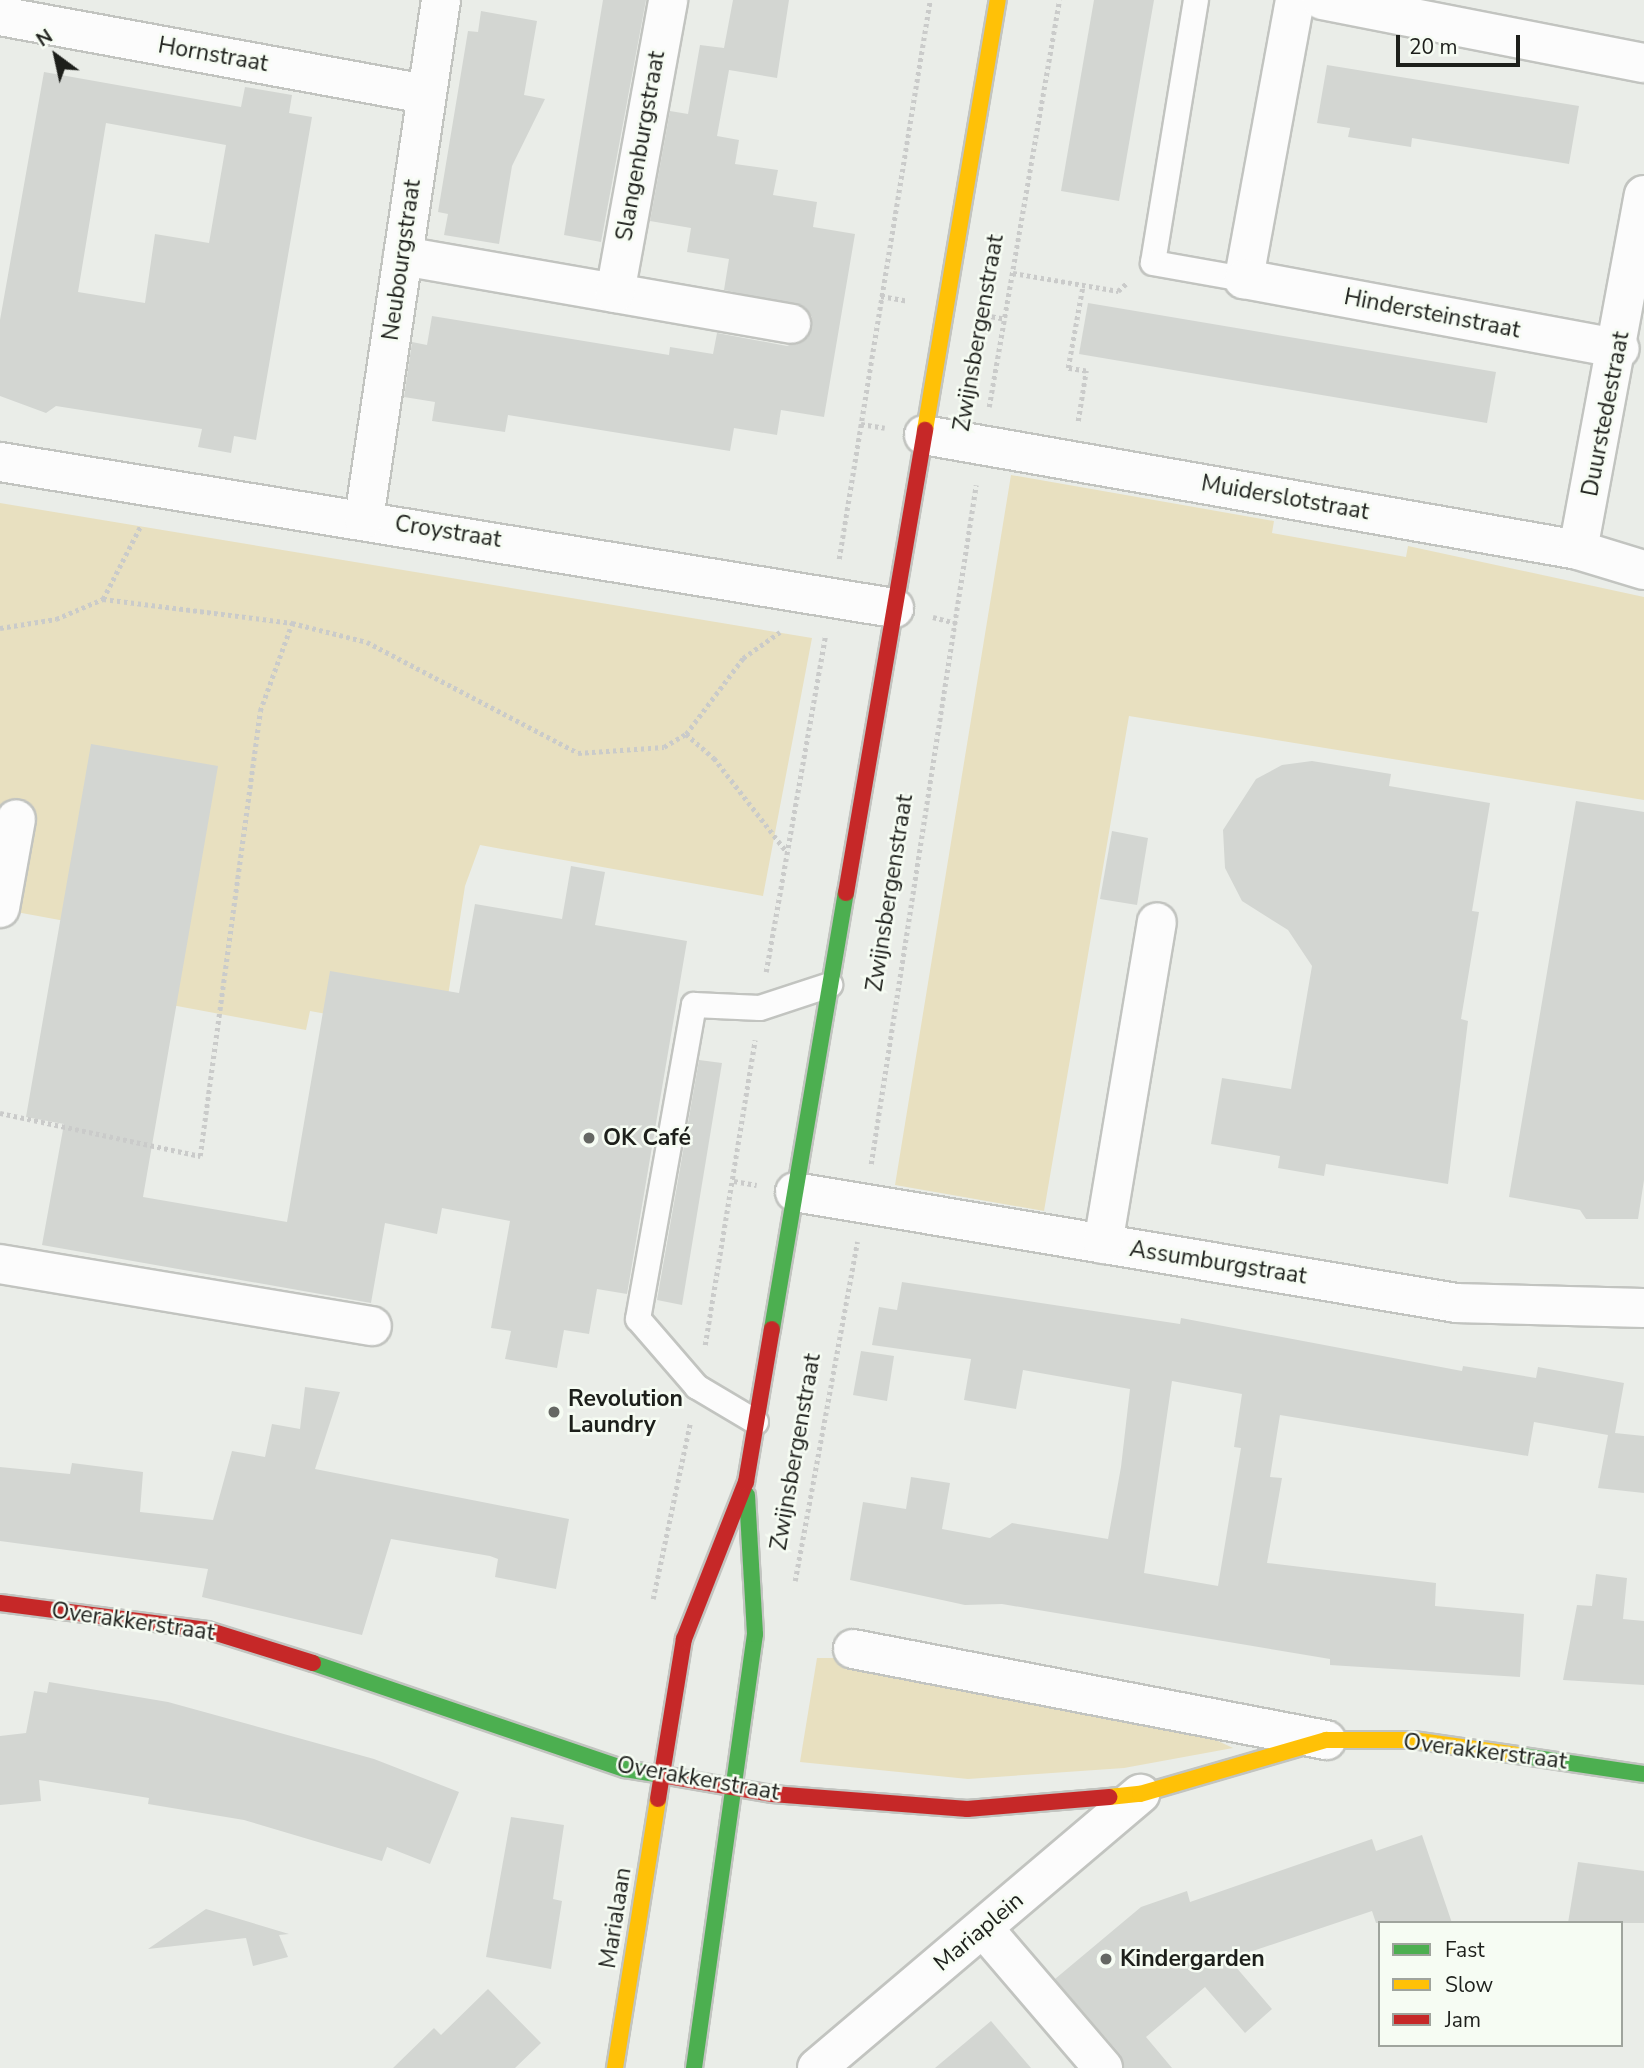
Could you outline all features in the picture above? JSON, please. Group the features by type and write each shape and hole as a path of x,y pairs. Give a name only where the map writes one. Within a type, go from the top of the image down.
{"street":[{"name":"Neubourgstraat","path":"365,519 441,0"},
{"name":"Slangenburgstraat","path":"615,293 668,0"},
{"name":"Zwijnsbergenstraat","path":"662,1776 684,1639 746,1482 998,0"},
{"path":"1244,279 1295,0"},
{"path":"1322,0 1644,63"},
{"name":"Hornstraat","path":"0,16 426,94"},
{"name":"Duurstedestraat","path":"1578,550 1620,349 1644,195"},
{"path":"403,256 791,324"},
{"name":"Hindersteinstraat","path":"1244,279 1620,349"},
{"name":"Muiderslotstraat","path":"924,435 1578,550 1644,570"},
{"name":"Croystraat","path":"0,462 833,594 894,608"},
{"path":"0,908 16,819"},
{"path":"1103,1244 1157,922"},
{"name":"Assumburgstraat","path":"795,1192 1456,1303 1644,1308"},
{"path":"0,1264 372,1326"},
{"name":"Zwijnsbergenstraat","path":"733,1787 755,1634 746,1482"},
{"name":"Overakkerstraat","path":"0,1603 207,1630 432,1699 625,1769 733,1787 967,1809 1140,1794 1326,1740"},
{"name":"Overakkerstraat","path":"853,1649 1326,1740 1413,1740 1644,1774"},
{"name":"Marialaan","path":"615,2068 662,1776"},
{"path":"694,2068 733,1787"},
{"name":"Mariaplein","path":"817,2068 1140,1794"},
{"path":"984,1929 1103,2068"}],"lane":[{"path":"1153,263 1196,0"},
{"name":"Hindersteinstraat","path":"1153,263 1244,279"},
{"path":"756,1422 698,1387 638,1319 694,1004 760,1009 830,985"}],"path":[{"path":"650,1614 698,1387 760,1009 833,594 930,0"},
{"name":"Zwijnsbergenstraat","path":"793,1593 864,1204 981,445 1059,0"},
{"path":"1013,273 1118,291 1153,263"},
{"path":"1071,461 1086,371 1068,368 1083,285"},
{"path":"103,598 131,555 155,486"},
{"path":"0,628 56,619 103,598 292,624 367,642 578,753 664,747 686,734 743,658 833,594"},
{"path":"0,1113 200,1156 260,711 292,624"},
{"path":"686,734 714,758 787,852"}],"shaded area":[{"path":"1011,475 1274,521 1272,533 1406,557 1408,546 1644,597 1644,800 1129,716 1044,1211 895,1185"},
{"path":"0,503 812,638 763,896 480,845 465,886 442,1035 310,1011 306,1030 150,1001 65,921 0,909"},
{"path":"817,1658 849,1658 1173,1720 1233,1748 1124,1768 968,1779 800,1762"}],"building":[{"path":"603,0 646,0 601,242 564,235"},
{"path":"733,0 789,0 777,78 729,70 717,136 739,140 735,164 778,170 773,195 817,202 813,227 855,234 824,417 781,410 777,435 734,428 730,451 508,415 505,432 432,421 435,402 404,397 412,342 427,345 432,316 669,355 670,347 713,354 717,333 787,346 808,337 812,317 804,307 724,290 729,259 687,252 691,228 650,221 670,111 688,114 700,45 724,48"},
{"path":"1094,0 1154,0 1119,201 1061,191"},
{"path":"481,11 537,21 524,95 545,99 512,166 499,244 444,235 448,214 438,212 468,31 478,32"},
{"path":"1327,65 1579,106 1569,164 1412,138 1411,147 1348,137 1350,128 1317,123"},
{"path":"44,72 241,107 245,87 292,95 289,113 312,117 256,440 234,436 231,453 198,447 202,429 56,406 46,413 0,396 0,320","holes":["106,123 226,145 209,243 155,234 145,303 78,292"]},
{"path":"1088,303 1496,372 1487,423 1079,354"},
{"path":"91,744 218,766 143,1197 287,1222 330,971 459,993 475,904 562,919 571,866 605,872 595,925 687,941 627,1294 597,1289 589,1334 564,1330 557,1368 505,1359 511,1331 491,1328 510,1221 442,1208 437,1234 385,1223 371,1303 42,1245 64,1124 26,1117"},
{"path":"1312,761 1391,774 1389,786 1490,803 1472,911 1479,912 1461,1019 1468,1021 1448,1184 1326,1164 1324,1176 1278,1168 1280,1156 1211,1144 1222,1078 1291,1089 1312,966 1288,930 1242,901 1225,868 1223,830 1256,779 1282,765"},
{"path":"1576,801 1644,812 1644,1180 1638,1219 1586,1219 1580,1210 1509,1197"},
{"path":"1112,831 1148,838 1137,905 1100,899"},
{"path":"699,1060 722,1063 682,1305 657,1300"},
{"path":"902,1282 1180,1324 1181,1318 1462,1371 1463,1366 1536,1378 1538,1367 1624,1383 1615,1433 1644,1436 1644,1493 1598,1488 1608,1435 1534,1422 1528,1456 1280,1415 1270,1477 1282,1478 1267,1563 1436,1583 1435,1606 1524,1614 1520,1677 1330,1665 1330,1659 1002,1604 965,1605 850,1580 863,1502 906,1509 911,1477 950,1483 942,1529 990,1538 1012,1523 1108,1539 1121,1467 1130,1389 1023,1370 1016,1409 964,1400 971,1359 872,1345 879,1307 897,1310","holes":["1172,1381 1242,1394 1234,1447 1241,1448 1218,1586 1144,1573"]},
{"path":"861,1351 894,1356 887,1401 853,1395"},
{"path":"305,1387 340,1392 315,1469 569,1519 556,1589 495,1577 498,1559 490,1556 391,1539 362,1635 202,1597 208,1569 0,1541 0,1467 70,1474 72,1463 143,1472 140,1512 213,1520 232,1451 265,1457 272,1424 300,1429"},
{"path":"1596,1574 1627,1578 1623,1619 1644,1621 1644,1685 1563,1680 1577,1605 1592,1606"},
{"path":"49,1682 168,1702 374,1759 459,1792 430,1864 387,1847 382,1861 244,1820 148,1804 149,1798 39,1780 41,1801 0,1805 0,1736 26,1733 34,1691 47,1693"},
{"path":"511,1817 564,1825 553,1899 562,1901 551,1969 486,1957"},
{"path":"1422,1835 1451,1921 1376,1923 1372,1911 1229,1959 1272,2009 1245,2033 1205,1987 1146,2037 1172,2068 1124,2068 1120,2054 1055,1979 1141,1907 1187,1891 1190,1902 1372,1839 1376,1851"},
{"path":"1578,1862 1644,1871 1644,1923 1568,1921"},
{"path":"206,1909 289,1934 279,1935 288,1957 253,1966 246,1938 148,1949"},
{"path":"488,1989 541,2043 515,2068 393,2068 434,2028 441,2035"},
{"path":"991,2021 1031,2068 935,2068"}],"traffic: fast":[{"path":"772,1329 846,893"},
{"path":"694,2068 755,1634 747,1495"},
{"path":"313,1663 625,1769 668,1776"},
{"path":"1517,1755 1644,1774"}],"traffic: slow":[{"path":"925,430 998,0"},
{"path":"1109,1797 1140,1794 1326,1740 1413,1740 1517,1755"},
{"path":"615,2068 658,1799"}],"traffic: jam":[{"path":"846,893 925,430"},
{"path":"658,1799 684,1639 746,1482 772,1329"},
{"path":"0,1603 207,1630 313,1663"},
{"path":"668,1776 772,1794 967,1809 1109,1797"}],"place":[{"name":"OK Café","path":"589,1138"},
{"name":"Revolution Laundry","path":"554,1412"},
{"name":"Kindergarden","path":"1106,1959"}]}
